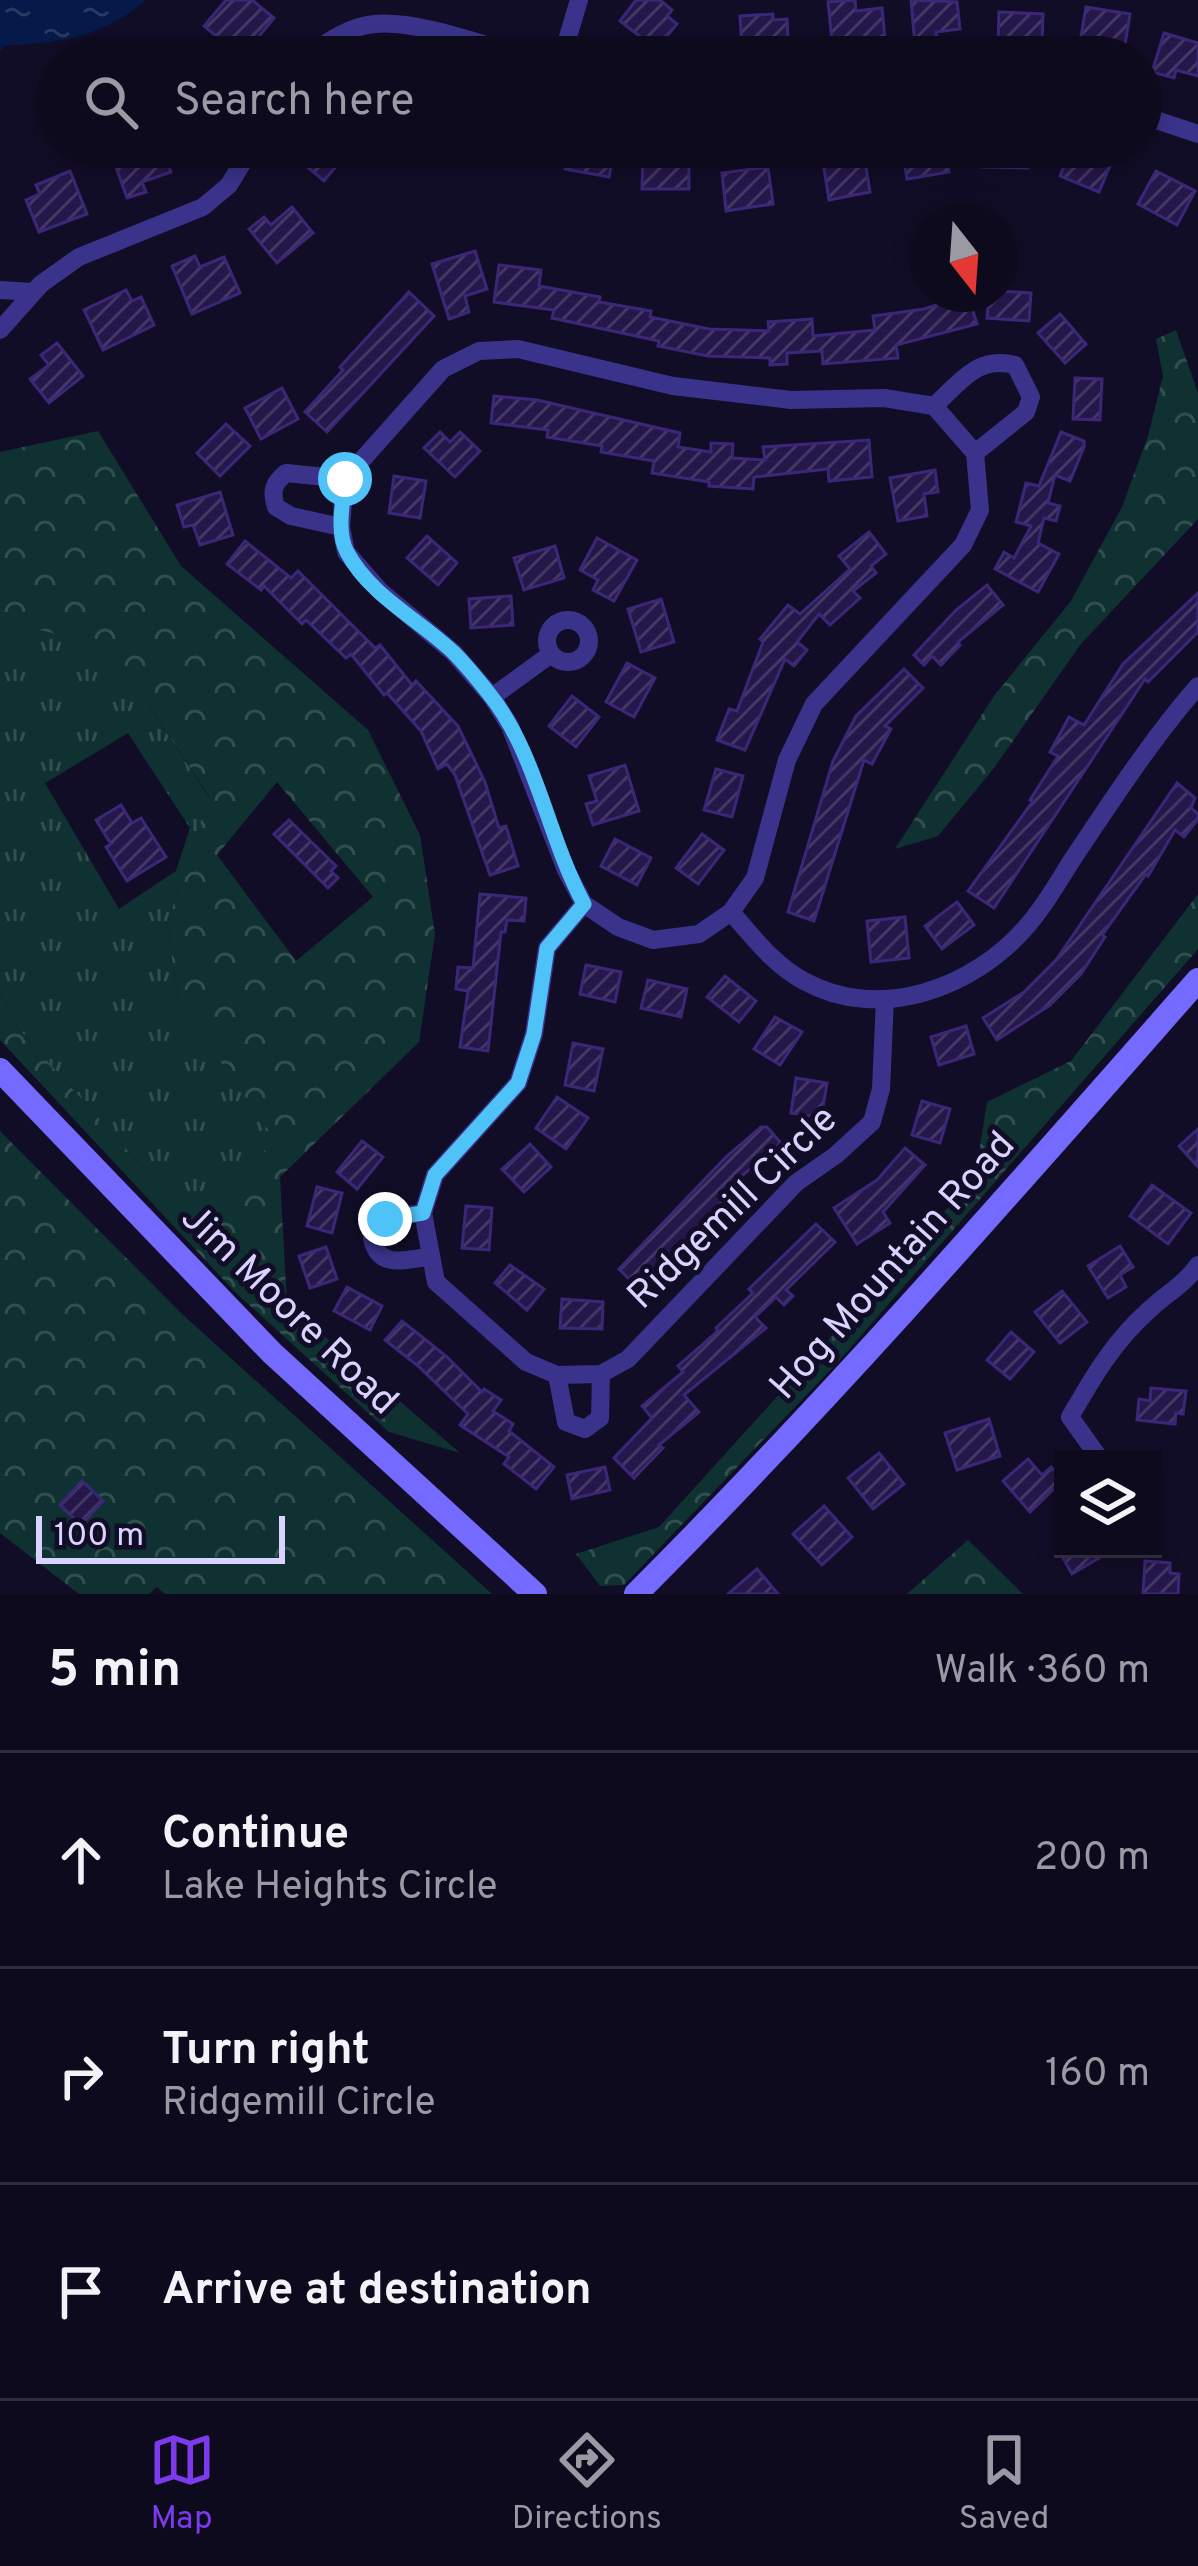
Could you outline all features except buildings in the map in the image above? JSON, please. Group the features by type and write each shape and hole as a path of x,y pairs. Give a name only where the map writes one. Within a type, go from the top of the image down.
{"street":[{"path":"569,36 580,0"},
{"path":"336,36 375,24 445,36"},
{"path":"1162,122 1198,134"},
{"path":"0,330 33,292 80,257 203,207 229,185 240,168"},
{"path":"0,290 33,292"},
{"path":"518,349 673,386 791,400 884,398 934,406 975,453 980,510 963,544 814,704 787,760 755,878 731,912 699,934 653,940 618,927 584,904 510,726 492,697 454,653 380,591 346,552 341,527 345,479 443,369 479,351 518,349"},
{"path":"934,406 980,365 996,360 1015,365 1031,397 1026,412 975,453"},
{"path":"341,527 291,516 276,507 272,494 277,480 286,473 345,479"},
{"path":"492,697 551,654"},
{"path":"731,912 768,954 803,981 846,998 885,999 928,992 970,976 1027,927 1159,731 1198,686"},
{"path":"557,1375 566,1422 585,1430 600,1418 601,1374 557,1375 526,1361 436,1282 423,1213 435,1175 518,1083 534,1034 547,948 584,904"},
{"name":"Hog Mountain Road","path":"635,1594 897,1322 1198,980"},
{"name":"Ridgemill Circle","path":"601,1374 628,1359 796,1183 872,1122 881,1089 885,999"},
{"name":"Jim Moore Road","path":"0,1070 272,1353 535,1594"},
{"path":"423,1213 385,1219 372,1238 379,1256 388,1261 428,1257"},
{"path":"1094,1450 1070,1417 1104,1356 1198,1265"}],"green space":[{"path":"1176,330 1198,393 1198,519 1080,645 994,768 938,836 895,849 994,696 1071,601 1122,507 1148,436 1163,376 1156,339"},
{"path":"98,431 181,566 368,730 420,835 435,934 419,1042 280,1177 287,1304 460,1453 389,1432 236,1293 0,1040 0,992 17,1027 153,1179 208,1225 274,1138 178,1001 167,924 209,796 137,688 52,633 0,621 0,452","holes":["277,782 373,897 296,961 217,855"]},
{"path":"0,621 52,633 137,688 209,797 167,924 178,1001 275,1137 209,1226 153,1179 17,1027 0,992","holes":["128,733 190,828 176,871 119,909 45,783"]},
{"path":"1198,894 1198,949 838,1362 624,1585 600,1586 576,1554 659,1527 975,1178 987,1102 1071,1061"},
{"path":"0,1131 183,1315 492,1594 165,1594 157,1587 149,1594 79,1594 0,1533"},
{"path":"968,1540 1023,1594 907,1594"}],"water":[{"path":"0,0 146,0 97,30 77,36 36,36 36,43 6,45 0,51"}],"route":[{"path":"345,479 341,527 346,552 380,591 454,653 492,697 510,726 584,904 547,948 534,1034 518,1083 435,1175 423,1213 385,1219"}]}
